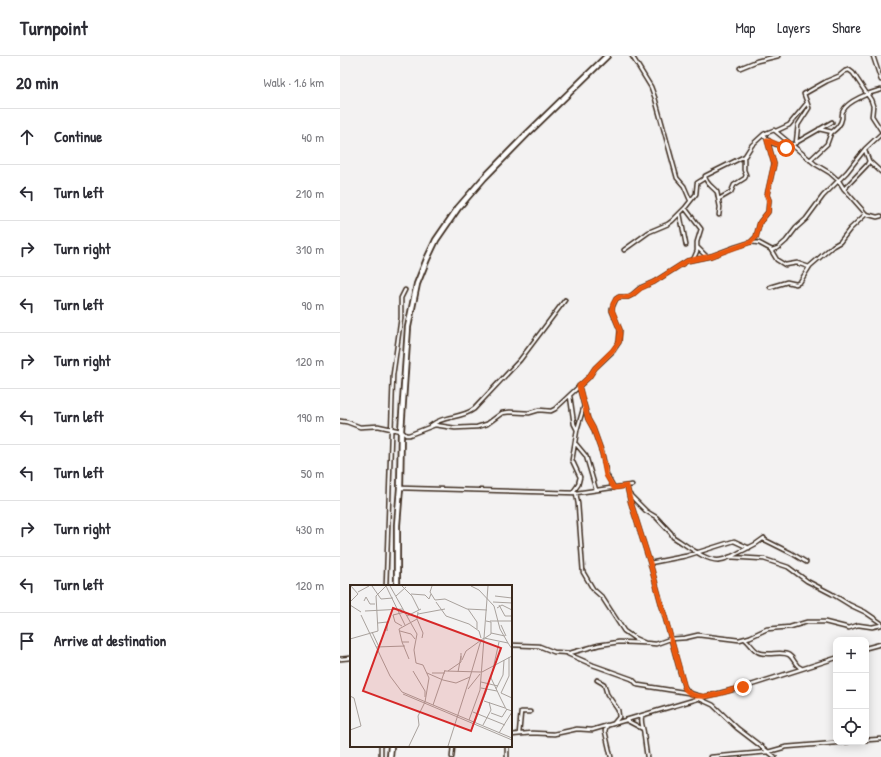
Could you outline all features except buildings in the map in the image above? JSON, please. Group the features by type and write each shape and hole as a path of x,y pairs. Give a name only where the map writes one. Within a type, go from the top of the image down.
{"highway":[{"path":"397,585 397,525 400,488 401,431 408,327 418,284 427,259 436,240 458,208 484,178 607,56"}],"street":[{"path":"632,56 653,93 677,178 684,186 690,200"},
{"path":"740,68 757,61 778,56"},
{"path":"873,56 881,80"},
{"path":"796,143 798,125 809,108 804,94 826,81 839,76 846,70 850,70 853,73 866,94 871,99 873,105 872,116 881,130"},
{"path":"810,160 827,144 832,132 840,123 846,107 866,94 881,90"},
{"path":"776,132 789,125 807,103"},
{"path":"767,140 786,148 832,122"},
{"path":"819,129 832,132"},
{"path":"624,250 649,232 668,224 680,214 696,194 697,183 708,174 744,157 752,144 770,130 774,130 810,160 830,173 839,181 866,214 877,217 881,216"},
{"path":"751,242 756,237 760,222 768,211 769,200 767,195 774,164 764,134"},
{"path":"770,249 778,248 786,241 824,196 881,134"},
{"path":"865,150 870,161 881,172"},
{"path":"719,199 730,192 734,185 745,178 744,157"},
{"path":"844,189 867,166 870,161"},
{"path":"705,178 711,187 717,192 720,215"},
{"path":"685,208 701,229 694,258"},
{"path":"680,214 686,245"},
{"path":"770,287 787,282 796,284 799,282 809,267 832,246 840,242 850,229 866,214"},
{"path":"340,421 360,427 373,425 401,431 406,435 409,435 439,425 455,428 477,427 487,424 502,413 529,413 539,410 550,411 558,407 589,377 595,368 619,342 620,330 612,310 613,304 619,297 628,297 632,295 682,263 694,258 706,257 751,242 759,243 770,249 777,260 785,265 797,263 809,267"},
{"path":"697,247 706,257"},
{"path":"386,585 390,429 393,375 401,318 401,298 406,290"},
{"path":"430,427 440,420 469,413 474,409 520,360 565,300"},
{"path":"579,386 588,419 602,453 606,475 614,488"},
{"path":"570,395 574,424 577,430"},
{"path":"584,402 572,460 580,477 579,483 574,492 578,504 583,572 593,589 602,597 624,630 634,638 645,643"},
{"path":"575,444 586,456 596,490"},
{"path":"400,488 574,492 632,485"},
{"path":"627,486 684,686 689,693"},
{"path":"628,492 641,507 656,517 670,532 672,537 697,552 716,560 729,558 764,559 788,567 807,581 865,612 881,624"},
{"path":"729,558 756,545 764,539 785,549 806,562"},
{"path":"650,563 697,552 734,541 749,548"},
{"path":"512,645 539,646 554,652 573,653 599,645 619,642 656,644 670,639 700,635 736,640 745,639 767,629 790,627 807,622 825,622 849,628 858,625 872,627 881,624"},
{"path":"745,639 755,650 760,653 769,655 783,653 789,655 796,665 802,669"},
{"path":"869,647 881,644"},
{"path":"566,653 628,677 638,685 689,693 704,697"},
{"path":"340,659 350,658"},
{"path":"512,735 532,733 554,734 577,729 592,730 699,698 748,686 833,659"},
{"path":"597,680 604,684 607,695 618,710 619,716 614,723"},
{"path":"699,698 713,705 737,728 775,757"},
{"path":"519,734 521,712 530,712"},
{"path":"642,715 641,721 647,757"},
{"path":"626,720 643,729"},
{"path":"608,724 605,731 612,757"},
{"path":"869,740 881,739"},
{"path":"711,757 768,752 786,747 833,743"},
{"path":"452,757 453,747"}],"route":[{"path":"743,687 704,697 689,693 685,689 627,486 614,488 607,476 602,453 588,419 579,386 589,377 595,368 617,346 619,342 620,330 612,314 613,304 616,299 619,297 628,297 632,295 639,289 651,284 673,270 681,263 694,258 706,257 740,246 755,239 758,234 760,222 768,211 769,200 767,195 774,164 773,155 767,140 786,148"}]}
